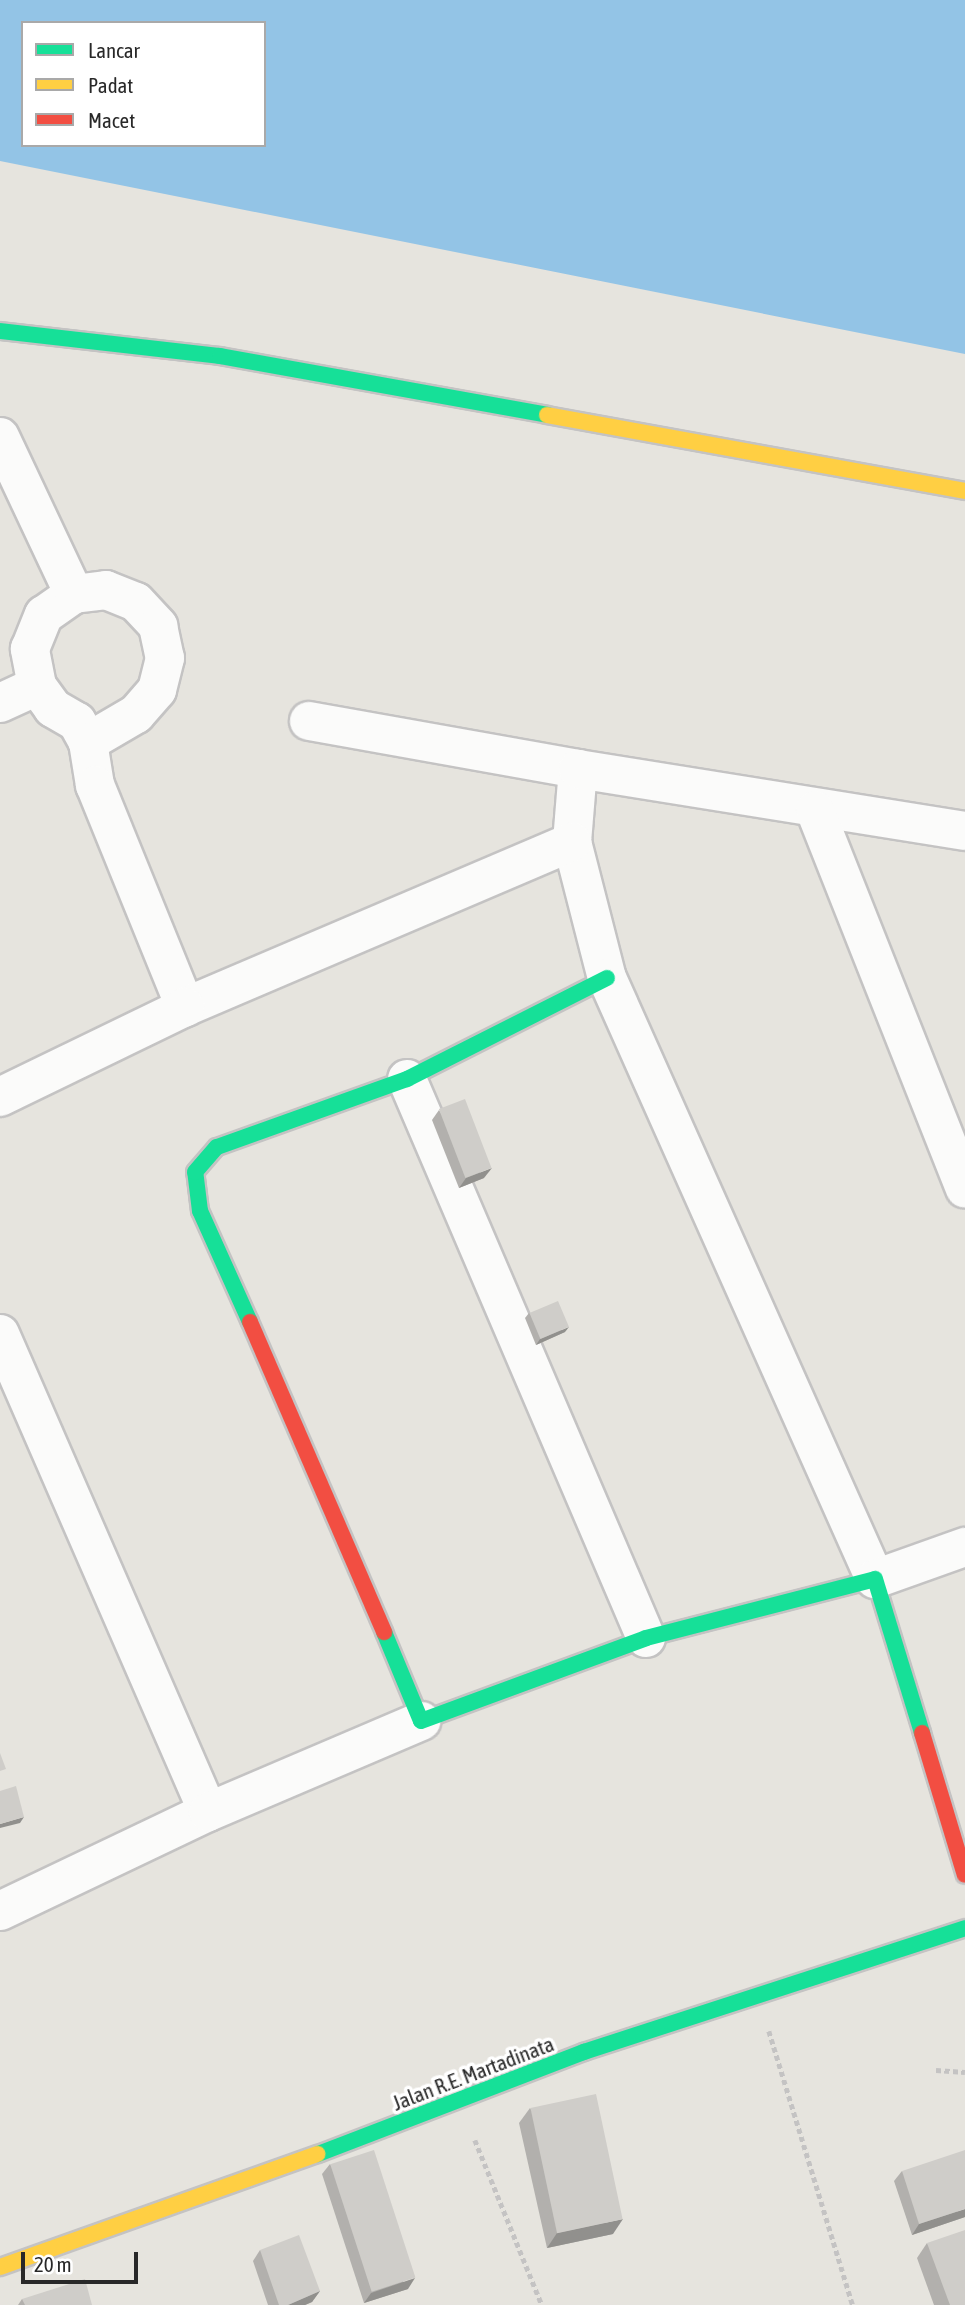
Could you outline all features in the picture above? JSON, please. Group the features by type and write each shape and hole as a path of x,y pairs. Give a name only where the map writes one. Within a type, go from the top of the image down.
{"main road":[{"path":"0,331 220,356 965,491"},
{"path":"607,978 407,1079 217,1147 195,1172 200,1211 308,1451 421,1721 646,1638 875,1579 965,1875"},
{"name":"Jalan R.E. Martadinata","path":"0,2267 460,2103 584,2052 965,1927"}],"street":[{"path":"0,437 74,594"},
{"path":"88,742 136,714 157,690 165,658 158,626 136,602 106,590 74,594 44,615 30,649 37,686 53,708 77,722 88,742 96,785 185,1007"},
{"path":"0,704 37,686"},
{"path":"309,721 815,810 965,831"},
{"path":"578,769 572,842 607,978 875,1579 965,1547"},
{"path":"815,810 965,1188"},
{"path":"0,1097 185,1007 572,842"},
{"path":"407,1079 646,1638"},
{"path":"0,1334 208,1812"},
{"path":"0,1911 208,1812 421,1721"}],"path":[{"path":"758,1993 853,2305"},
{"path":"936,2070 965,2072"},
{"path":"460,2103 542,2305"}],"water":[{"path":"0,0 965,0 965,354 0,161"}],"building":[{"path":"465,1099 492,1168 465,1178 439,1109"},
{"path":"558,1301 569,1327 540,1339 529,1313"},
{"path":"0,1753 6,1769 0,1771"},
{"path":"16,1786 24,1817 0,1824 0,1791"},
{"path":"596,2094 623,2219 557,2233 530,2108"},
{"path":"374,2150 415,2277 372,2292 330,2164"},
{"path":"965,2150 965,2209 919,2224 902,2171"},
{"path":"965,2230 965,2305 950,2305 927,2243"},
{"path":"299,2235 320,2291 288,2305 279,2305 260,2250"},
{"path":"85,2279 92,2305 25,2305 22,2299"}],"traffic: fast":[{"path":"0,331 220,356 547,415"},
{"path":"250,1322 200,1211 195,1172 217,1147 407,1079 607,978"},
{"path":"384,1632 421,1721 646,1638 875,1579 922,1733"},
{"path":"318,2154 584,2052 965,1928"}],"traffic: slow":[{"path":"547,415 965,491"},
{"path":"0,2267 318,2154"}],"traffic: jam":[{"path":"250,1322 384,1632"},
{"path":"922,1733 965,1875"}]}
